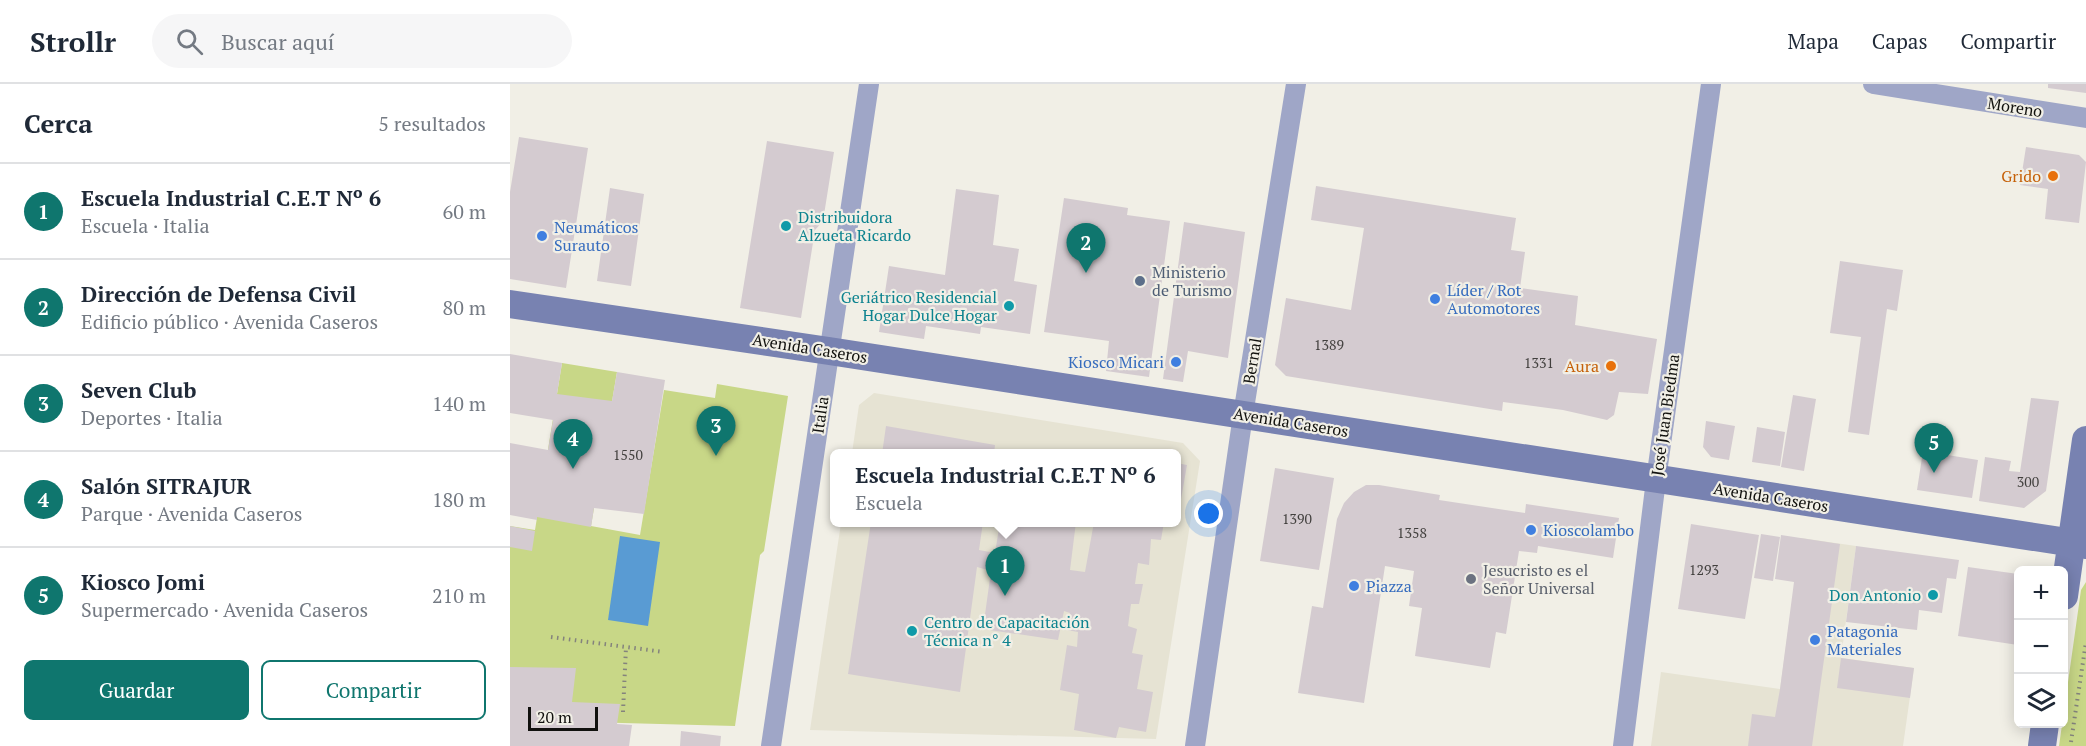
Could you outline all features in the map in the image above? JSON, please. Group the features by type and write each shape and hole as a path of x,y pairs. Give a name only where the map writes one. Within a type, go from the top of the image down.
{"main road":[{"name":"Avenida Caseros","path":"510,304 830,351 2078,544"},
{"path":"2068,581 2078,544 2086,440"},
{"path":"2042,746 2044,728"}],"street":[{"name":"Italia","path":"771,746 869,84"},
{"name":"Bernal","path":"1195,746 1243,415 1296,84"},
{"name":"José Juan Biedma","path":"1623,746 1656,480 1711,84"},
{"name":"Moreno","path":"1873,84 2086,118"}],"path":[{"path":"551,637 664,652"},
{"path":"2070,746 2086,642"},
{"path":"623,712 626,647"}],"shaded area":[{"path":"874,393 1183,443 1200,461 1156,739 810,730 840,527 1181,527 1181,449 853,449 859,405"},
{"name":"Patagonia Materiales","path":"1801,538 1856,546 1841,658 1914,668 1903,746 1651,746 1661,672 1780,689"}],"green space":[{"path":"562,363 617,372 591,526 640,535 664,390 715,398 717,384 788,396 764,551 760,555 735,726 510,720 510,526 535,530"},
{"path":"2086,582 2086,746 2059,746 2062,728 2068,728 2068,682 2081,590"}],"water":[{"path":"620,536 660,542 648,626 608,620"}],"building":[{"path":"2048,84 2086,84 2086,93 2048,88"},
{"name":"Neumáticos Surauto","path":"519,137 588,148 566,288 510,279 510,192"},
{"name":"Distribuidora Alzueta Ricardo","path":"767,141 834,152 823,221 815,230 801,318 740,308"},
{"name":"Grido","path":"2026,147 2079,155 2086,162 2079,223 2045,219 2048,189 2020,185"},
{"name":"Líder / Rot Automotores","path":"1316,186 1516,218 1511,250 1525,252 1520,288 1578,296 1575,325 1657,339 1648,394 1619,392 1614,415 1607,420 1563,410 1503,402 1502,411 1286,376 1275,365 1286,298 1351,310 1364,228 1311,220"},
{"path":"610,188 644,194 631,286 597,281"},
{"path":"956,189 999,195 993,245 1019,249 1014,281 1037,285 1030,334 981,327 980,334 926,326 924,339 879,332 889,266 945,275"},
{"path":"1064,198 1128,208 1127,215 1170,221 1149,377 1106,371 1109,341 1044,332"},
{"path":"1184,222 1245,232 1228,358 1188,351 1183,382 1163,379"},
{"path":"1840,261 1903,270 1897,311 1887,309 1869,435 1848,432 1861,337 1830,333"},
{"path":"510,354 562,363 557,394 612,401 617,372 665,380 644,514 594,508 591,527 537,517 537,520 510,515 510,443 548,450 553,420 510,413"},
{"path":"1793,395 1816,399 1804,471 1781,467"},
{"path":"2031,398 2059,401 2046,491 2024,508 1979,501 1985,457 2011,461 2009,471 2020,472"},
{"path":"1706,421 1735,426 1729,460 1711,457 1703,447"},
{"path":"886,426 995,445 995,449 883,449"},
{"path":"1757,427 1785,432 1780,466 1752,462"},
{"path":"1923,451 1978,460 1972,498 1917,490"},
{"path":"1181,464 1187,465 1181,499"},
{"path":"1275,468 1334,478 1319,570 1260,561"},
{"path":"1366,485 1440,495 1439,500 1525,513 1526,504 1619,518 1613,558 1538,546 1537,553 1519,551 1506,634 1496,632 1490,668 1415,656 1422,608 1409,606 1414,571 1385,566 1364,703 1298,693 1312,606 1323,608 1337,519 1344,503 1354,492"},
{"path":"1691,524 1759,535 1745,619 1678,609"},
{"path":"510,526 535,531 532,551 510,547"},
{"name":"Centro de Capacitación Técnica n° 4","path":"870,527 982,527 979,550 995,553 999,527 1075,527 1070,570 1085,572 1093,527 1163,527 1161,540 1151,539 1149,565 1138,563 1135,584 1143,584 1139,604 1131,604 1128,626 1137,629 1132,653 1143,655 1137,689 1153,692 1146,732 1119,727 1116,738 1074,730 1079,694 1060,690 1067,645 1077,647 1078,632 1067,630 1070,613 1064,611 1058,640 983,629 991,571 977,567 960,692 848,674"},
{"path":"1761,534 1780,537 1773,581 1754,578"},
{"name":"Patagonia Materiales","path":"1781,535 1840,544 1812,746 1748,746 1752,714 1775,717 1780,689 1794,582 1775,579"},
{"path":"1856,546 1959,560 1956,579 1947,578 1942,613 1919,610 1917,630 1846,622"},
{"path":"1968,567 2014,573 2014,644 1958,636"},
{"path":"1841,658 1914,668 1910,698 1837,688"},
{"path":"510,667 576,668 572,702 620,704 617,724 632,725 629,746 510,746"},
{"path":"681,731 721,736 720,746 680,746"}],"place":[{"name":"Grido","path":"2053,176"},
{"name":"Distribuidora Alzueta Ricardo","path":"786,226"},
{"name":"Neumáticos Surauto","path":"542,236"},
{"name":"Dirección de Defensa Civil","path":"1086,273"},
{"name":"Ministerio de Turismo","path":"1140,281"},
{"name":"Líder / Rot Automotores","path":"1435,299"},
{"name":"Geriátrico Residencial Hogar Dulce Hogar","path":"1009,306"},
{"name":"Kiosco Micari","path":"1176,362"},
{"name":"Aura","path":"1611,366"},
{"name":"Seven Club","path":"716,456"},
{"name":"Salón SITRAJUR","path":"573,469"},
{"name":"Kiosco Jomi","path":"1934,473"},
{"name":"Kioscolambo","path":"1531,530"},
{"name":"Jesucristo es el Señor Universal","path":"1471,579"},
{"name":"Piazza","path":"1354,586"},
{"name":"Don Antonio","path":"1933,595"},
{"name":"Escuela Industrial C.E.T Nº 6","path":"1005,596"},
{"name":"Centro de Capacitación Técnica n° 4","path":"912,631"},
{"name":"Patagonia Materiales","path":"1815,640"}]}
